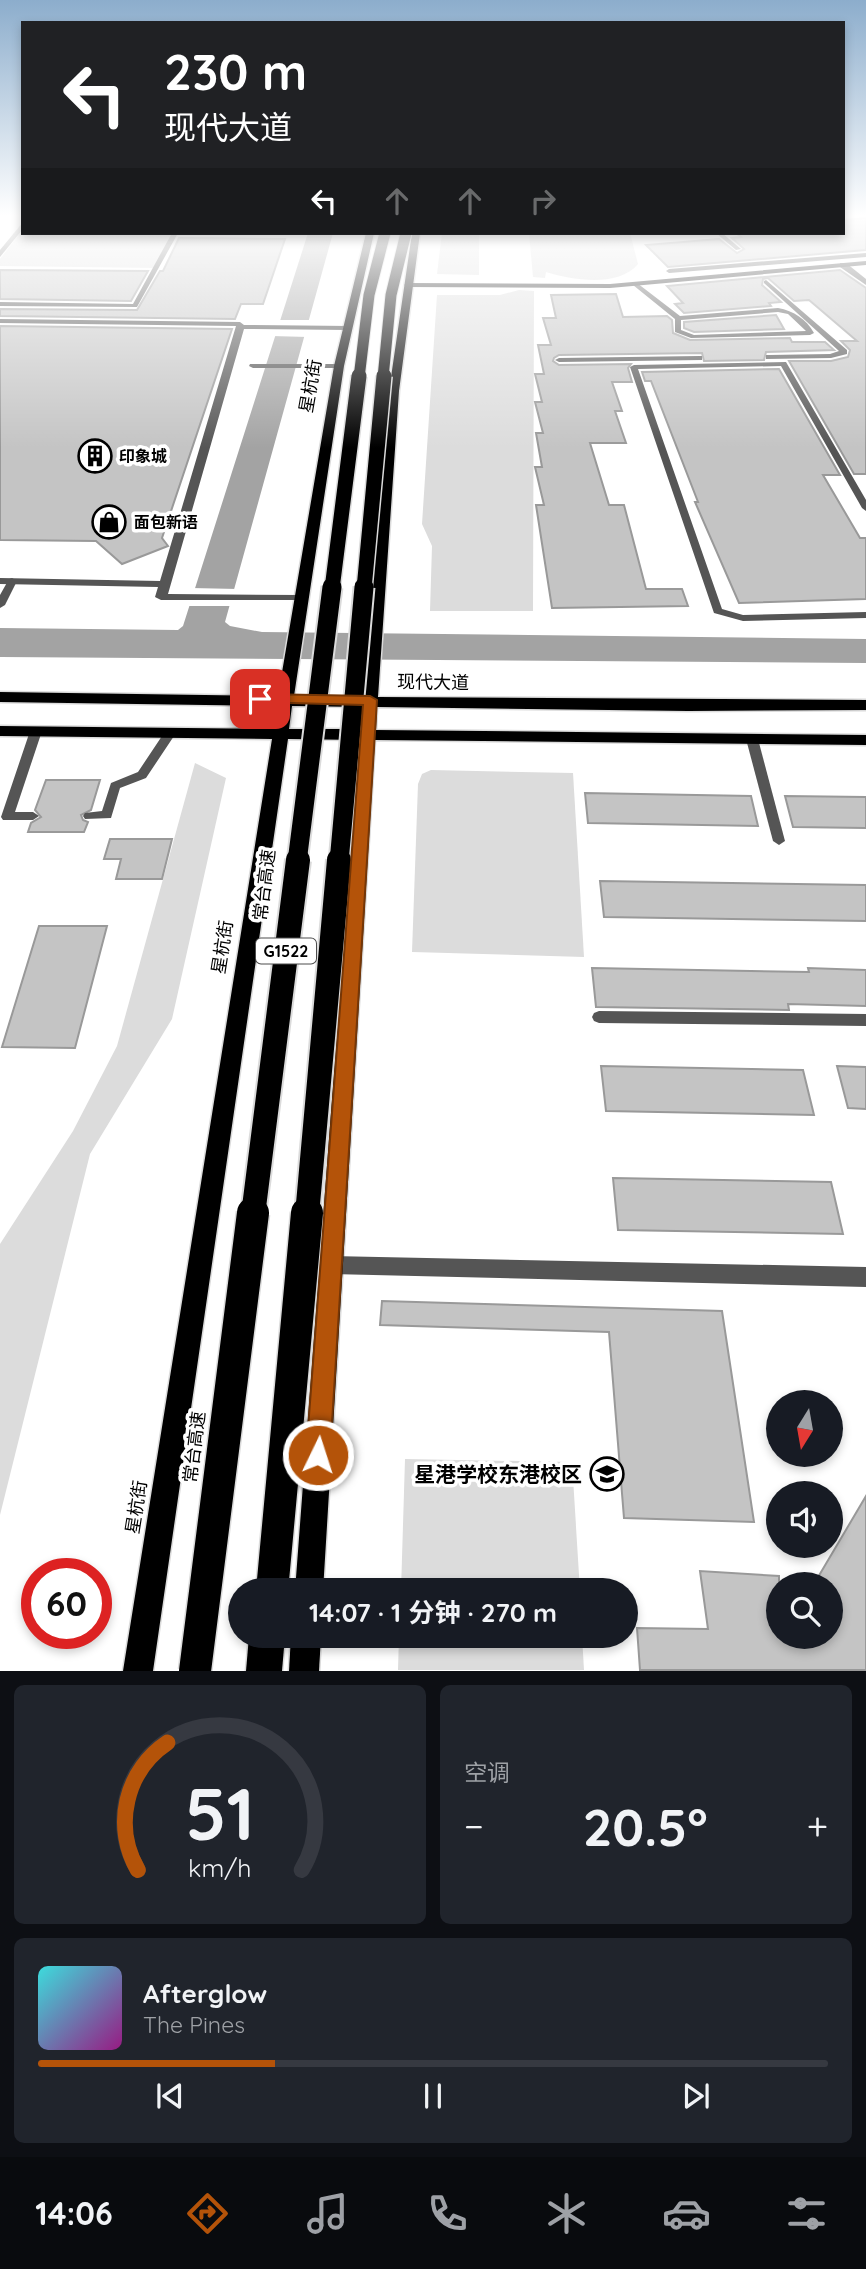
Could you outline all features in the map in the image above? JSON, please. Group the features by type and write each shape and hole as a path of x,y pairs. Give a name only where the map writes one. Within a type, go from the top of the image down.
{"highway":[{"name":"常台高速","path":"195,1671 370,292"},
{"name":"G1522","path":"273,1578 393,292"},
{"path":"264,1671 266,1648"}],"main road":[{"name":"星杭街","path":"138,1671 301,598 340,366 356,292"},
{"path":"310,1578 370,700 394,391 407,292"},
{"name":"现代大道","path":"0,696 688,706 866,705"},
{"path":"0,731 866,740"},
{"path":"304,1671 305,1648"}],"street":[{"path":"0,321 235,322 241,327 348,328"},
{"path":"241,327 161,597 301,598"},
{"path":"6,581 164,584"},
{"path":"331,1265 866,1277"}],"lane":[{"path":"0,302 135,306 143,292"},
{"path":"644,292 660,307 678,318 785,311 800,321 810,333 693,337 677,331 678,318"},
{"path":"559,360 843,354 841,348 777,292"},
{"path":"866,508 783,365 634,368 718,611 743,618 866,615"},
{"path":"257,366 340,366"},
{"path":"0,605 6,581"},
{"path":"33,816 7,817 36,732"},
{"path":"89,816 107,816 115,786 142,775 170,733"},
{"path":"752,739 779,841"},
{"path":"599,1017 866,1020"}],"shaded area":[{"path":"289,292 317,292 225,622 230,626 262,632 866,639 866,663 0,657 0,628 178,630 183,626"},
{"path":"534,292 533,611 430,611 432,546 422,524 437,295"},
{"path":"195,763 226,778 172,1019 90,1154 0,1515 0,1244 73,1131 117,1046"},
{"path":"431,770 573,773 584,957 412,952 418,784 422,774"},
{"path":"405,1459 572,1462 579,1578 401,1578"},
{"path":"399,1648 583,1648 584,1670 398,1670"}],"pier":[{"path":"276,320 313,320 308,337 271,336"},
{"path":"191,588 238,589 233,606 185,606"}],"building":[{"path":"0,292 136,292 131,301 0,299"},
{"path":"148,292 267,292 263,304 241,304 235,319 0,316 0,309 137,310"},
{"path":"673,292 770,292 781,302 769,303 771,306 684,313 675,304 683,303"},
{"path":"784,292 866,292 866,474 854,474 789,361 831,361 848,357 850,350 841,341 857,341 809,300 794,301"},
{"path":"616,294 623,317 667,316 672,320 673,333 690,340 790,338 792,342 825,342 834,350 766,352 764,360 704,361 702,353 559,355 554,358 553,361 559,365 631,364 628,368 632,382 612,382 622,411 615,411 626,443 590,443 609,505 624,505 646,589 682,589 688,606 552,608 536,505 544,505 535,467 542,467 536,433 543,433 535,402 542,402 535,374 544,374 538,345 551,345 543,318 556,318 551,295"},
{"path":"776,315 784,329 694,332 684,328 684,322"},
{"name":"印象城","path":"0,326 232,329 162,538 168,546 122,564 96,541 0,540"},
{"path":"779,369 840,475 823,475 860,538 866,538 866,599 739,603 695,502 698,502 651,381 645,381 642,372"},
{"path":"46,780 100,780 91,810 81,815 83,820 88,822 84,832 28,832 31,823 41,817 35,810"},
{"path":"585,793 751,796 758,826 588,823"},
{"path":"785,796 866,797 866,828 793,827"},
{"path":"110,839 172,839 162,879 116,879 121,859 104,859"},
{"path":"600,881 866,885 866,921 604,917"},
{"path":"39,926 107,926 75,1048 2,1047"},
{"path":"592,968 809,972 808,968 866,970 866,1006 788,1004 789,1010 596,1007"},
{"path":"601,1066 803,1070 814,1115 606,1111"},
{"path":"837,1066 866,1067 866,1109 848,1108"},
{"path":"613,1178 831,1182 843,1234 618,1230"},
{"path":"382,1301 722,1311 754,1522 624,1518 609,1332 380,1325"},
{"path":"866,1496 866,1670 640,1670 638,1628 708,1629 700,1571 766,1575 766,1649 843,1649 843,1572 821,1572 829,1558 843,1558 843,1535"}],"place":[{"name":"印象城","path":"95,456"},
{"name":"面包新语","path":"109,522"},
{"name":"星港学校东港校区","path":"607,1474"}],"route":[{"path":"260,699 370,700 318,1455"}]}
